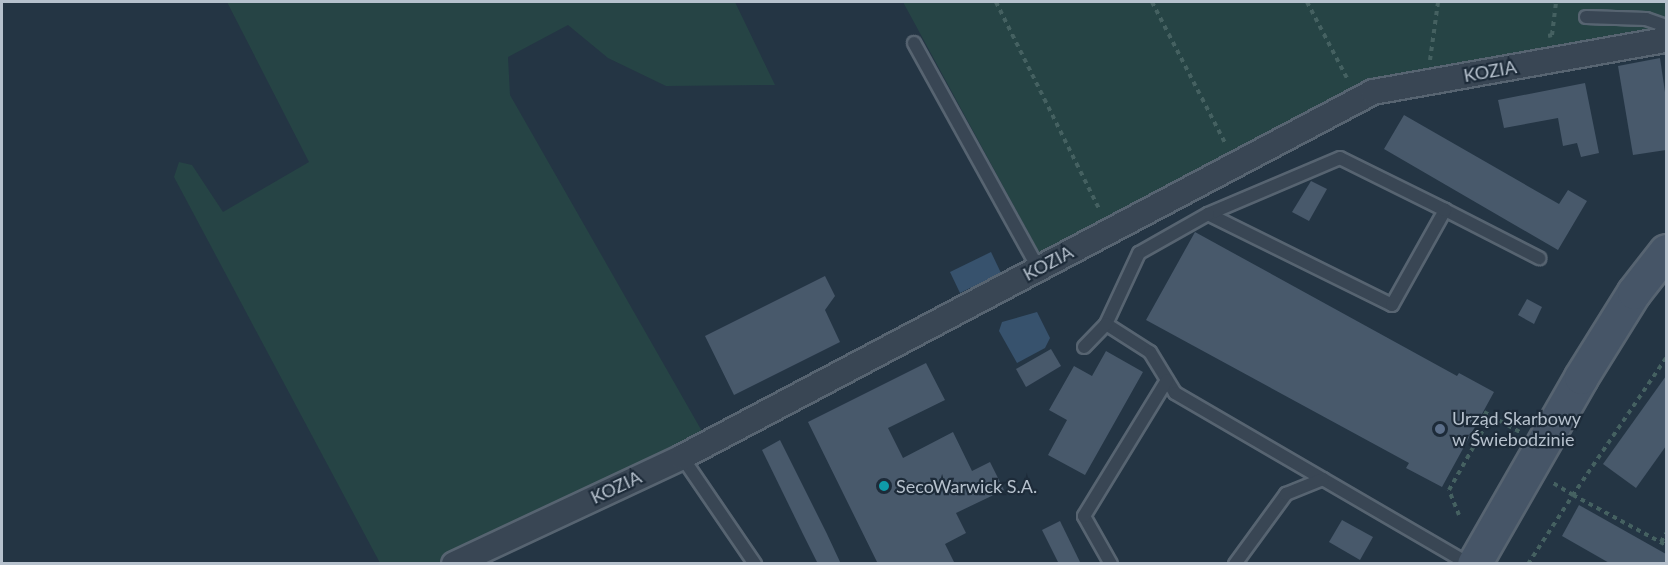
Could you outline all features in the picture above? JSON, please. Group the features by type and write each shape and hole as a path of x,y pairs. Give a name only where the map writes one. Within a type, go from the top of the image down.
{"street":[{"name":"KOZIA","path":"454,564 682,457 1373,92 1666,40"},
{"path":"1474,564 1581,377 1634,292 1666,251"}],"lane":[{"path":"1586,17 1646,19 1666,26"},
{"path":"914,42 1038,268"},
{"path":"1084,347 1106,324 1139,253 1209,214 1340,158 1539,258"},
{"path":"1209,214 1392,305 1445,210"},
{"path":"1106,324 1150,352 1175,393 1469,564"},
{"path":"1111,564 1084,516 1167,380"},
{"path":"682,457 755,564"},
{"path":"1235,564 1287,494 1323,479"}],"path":[{"path":"996,2 1099,212 1109,207"},
{"path":"1152,2 1226,145"},
{"path":"1307,2 1350,84 1340,89"},
{"path":"1430,61 1438,2"},
{"path":"1552,35 1556,2"},
{"path":"1215,151 1236,140"},
{"path":"1528,564 1666,358"},
{"path":"1484,412 1509,426"},
{"path":"1459,515 1449,490 1491,416"},
{"path":"1563,488 1666,545"},
{"path":"1661,542 1666,532"}],"green space":[{"path":"227,2 735,2 775,85 666,86 608,58 568,25 508,57 510,95 703,433 440,563 380,563 174,177 179,162 192,165 223,212 309,162"},
{"path":"903,2 1666,2 1666,26 1658,32 1366,88 1040,254"}],"water":[{"path":"991,252 1001,273 960,293 950,272"},
{"path":"1037,312 1050,338 1045,348 1017,363 999,331 1002,322"}],"building":[{"path":"1660,58 1666,99 1666,150 1633,155 1618,66"},
{"path":"1585,83 1599,153 1581,157 1577,143 1563,146 1558,118 1504,128 1498,100"},
{"path":"1404,115 1559,204 1568,190 1587,201 1558,250 1384,149"},
{"path":"1311,181 1327,189 1309,221 1292,212"},
{"path":"1195,232 1457,376 1459,373 1494,392 1442,487 1406,468 1409,463 1146,320"},
{"path":"825,276 835,296 825,310 840,342 734,395 705,336"},
{"path":"1527,299 1542,307 1534,324 1518,315"},
{"path":"1051,349 1061,366 1026,387 1016,369"},
{"path":"1106,351 1143,372 1085,475 1048,455 1067,420 1049,410 1074,366 1092,376"},
{"name":"SecoWarwick S.A.","path":"926,363 945,400 888,428 903,458 953,432 972,471 990,462 1004,490 956,513 966,533 945,544 955,564 878,564 808,422"},
{"path":"1666,376 1666,446 1636,488 1603,464"},
{"path":"780,440 841,564 818,564 803,534 762,450"},
{"path":"1579,505 1666,554 1666,564 1611,564 1562,536"},
{"path":"1342,520 1373,537 1360,560 1329,542"},
{"path":"1060,521 1081,564 1059,564 1042,530"}],"place":[{"name":"Urząd Skarbowy w Świebodzinie","path":"1440,429"},
{"name":"SecoWarwick S.A.","path":"884,486"}]}
